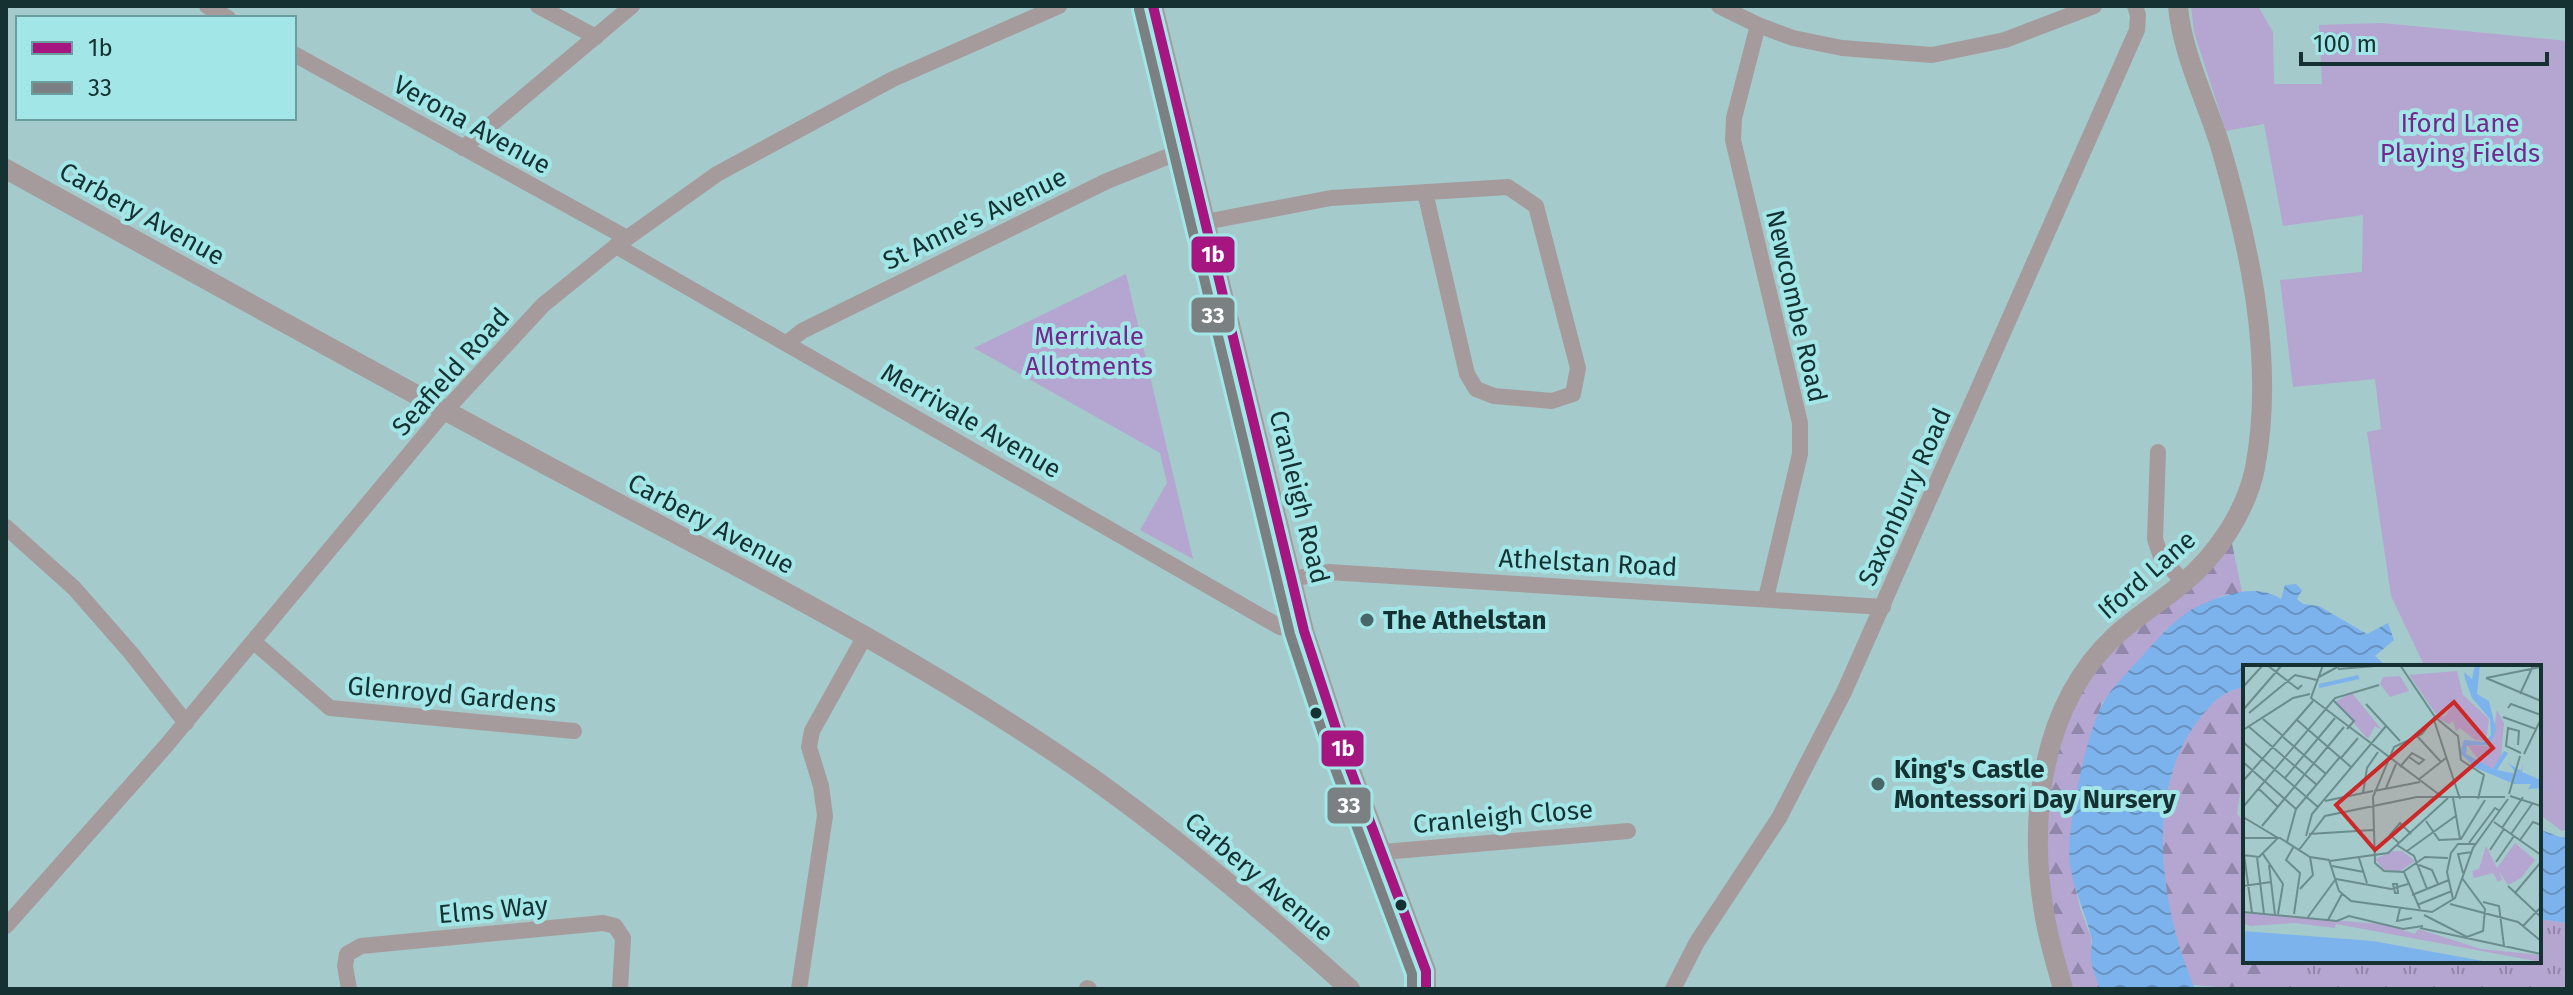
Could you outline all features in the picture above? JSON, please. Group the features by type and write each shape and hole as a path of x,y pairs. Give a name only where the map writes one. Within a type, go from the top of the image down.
{"street":[{"path":"207,6 224,16"},
{"path":"538,6 596,37"},
{"path":"463,148 632,6"},
{"name":"Seafield Road","path":"6,926 186,723 445,411 543,305 621,242 717,174 893,79 1059,6"},
{"name":"Cranleigh Road","path":"1153,6 1304,631 1343,750 1426,971 1426,989"},
{"path":"1719,6 1793,38 1842,48 1932,55 2005,40 2094,6"},
{"name":"Saxonbury Road","path":"1673,989 1697,942 1779,818 1844,692 2137,30 2135,6"},
{"name":"Iford Lane","path":"2063,989 2044,912 2038,854 2041,799 2049,749 2060,713 2075,683 2091,661 2115,636 2184,583 2215,551 2237,517 2254,470 2261,413 2262,358 2257,310 2239,218 2220,146 2189,55 2178,6"},
{"name":"Newcombe Road","path":"1758,25 1734,118 1733,140 1800,423 1800,454 1766,598"},
{"name":"Verona Avenue","path":"296,55 463,148 621,242"},
{"name":"St Anne's Avenue","path":"787,343 802,331 1107,181 1189,148"},
{"name":"Carbery Avenue","path":"6,169 445,411 865,636 1005,720 1090,777 1218,872 1350,989"},
{"path":"1205,222 1331,198 1425,192 1508,187 1536,206 1578,368 1573,394 1552,401 1494,396 1476,389 1467,374 1425,192"},
{"name":"Merrivale Avenue","path":"621,242 787,343 1280,627 1304,631"},
{"path":"2158,452 2155,539 2161,557 2184,583"},
{"path":"6,527 74,588 186,723"},
{"name":"Athelstan Road","path":"1292,579 1328,572 1883,607"},
{"path":"799,989 825,816 821,786 809,747 812,731 865,636"},
{"name":"Glenroyd Gardens","path":"254,642 330,708 574,731"},
{"name":"Cranleigh Close","path":"1383,852 1628,831"},
{"name":"Elms Way","path":"349,989 345,966 347,954 361,946 603,923 615,926 623,938 620,989"}],"green space":[{"name":"Iford Lane Playing Fields","path":"2191,6 2258,6 2273,32 2274,84 2322,84 2319,25 2382,23 2567,41 2567,830 2562,831 2541,815 2541,665 2424,665 2391,596 2367,432 2381,429 2375,379 2293,387 2280,280 2362,272 2363,215 2283,226 2264,124 2226,131 2194,32"},
{"name":"Merrivale Allotments","path":"1126,274 1193,559 1140,530 1167,483 1160,453 974,348"},
{"path":"2229,529 2242,592 2221,596 2168,628 2102,703 2090,738 2071,834 2070,863 2080,908 2091,937 2091,961 2100,989 2063,989 2054,954 2041,799 2075,683"},
{"path":"2243,688 2243,775 2237,814 2243,821 2243,963 2291,963 2268,985 2241,989 2193,985 2172,920 2163,848 2164,812 2171,777 2183,745 2201,716 2220,697"},
{"path":"2541,919 2567,923 2567,989 2241,989 2268,984 2291,963 2541,963"}],"water":[{"path":"2296,584 2302,590 2297,599 2303,604 2319,606 2367,634 2388,623 2394,640 2375,656 2385,665 2243,665 2243,687 2225,694 2210,706 2182,746 2170,779 2164,814 2166,887 2173,923 2195,989 2100,989 2092,963 2091,936 2072,874 2069,850 2078,784 2102,705 2116,684 2158,638 2188,612 2233,593 2263,592 2281,599 2285,585"},
{"path":"2541,830 2567,837 2567,923 2541,919"}],"transit line":[{"name":"1b","path":"1153,6 1304,631 1343,750 1426,971 1426,989"},
{"name":"33","path":"1139,9 1290,634 1330,755 1412,974 1412,989"}],"place":[{"name":"The Athelstan","path":"1367,620"},
{"name":"King's Castle Montessori Day Nursery","path":"1878,784"}]}
